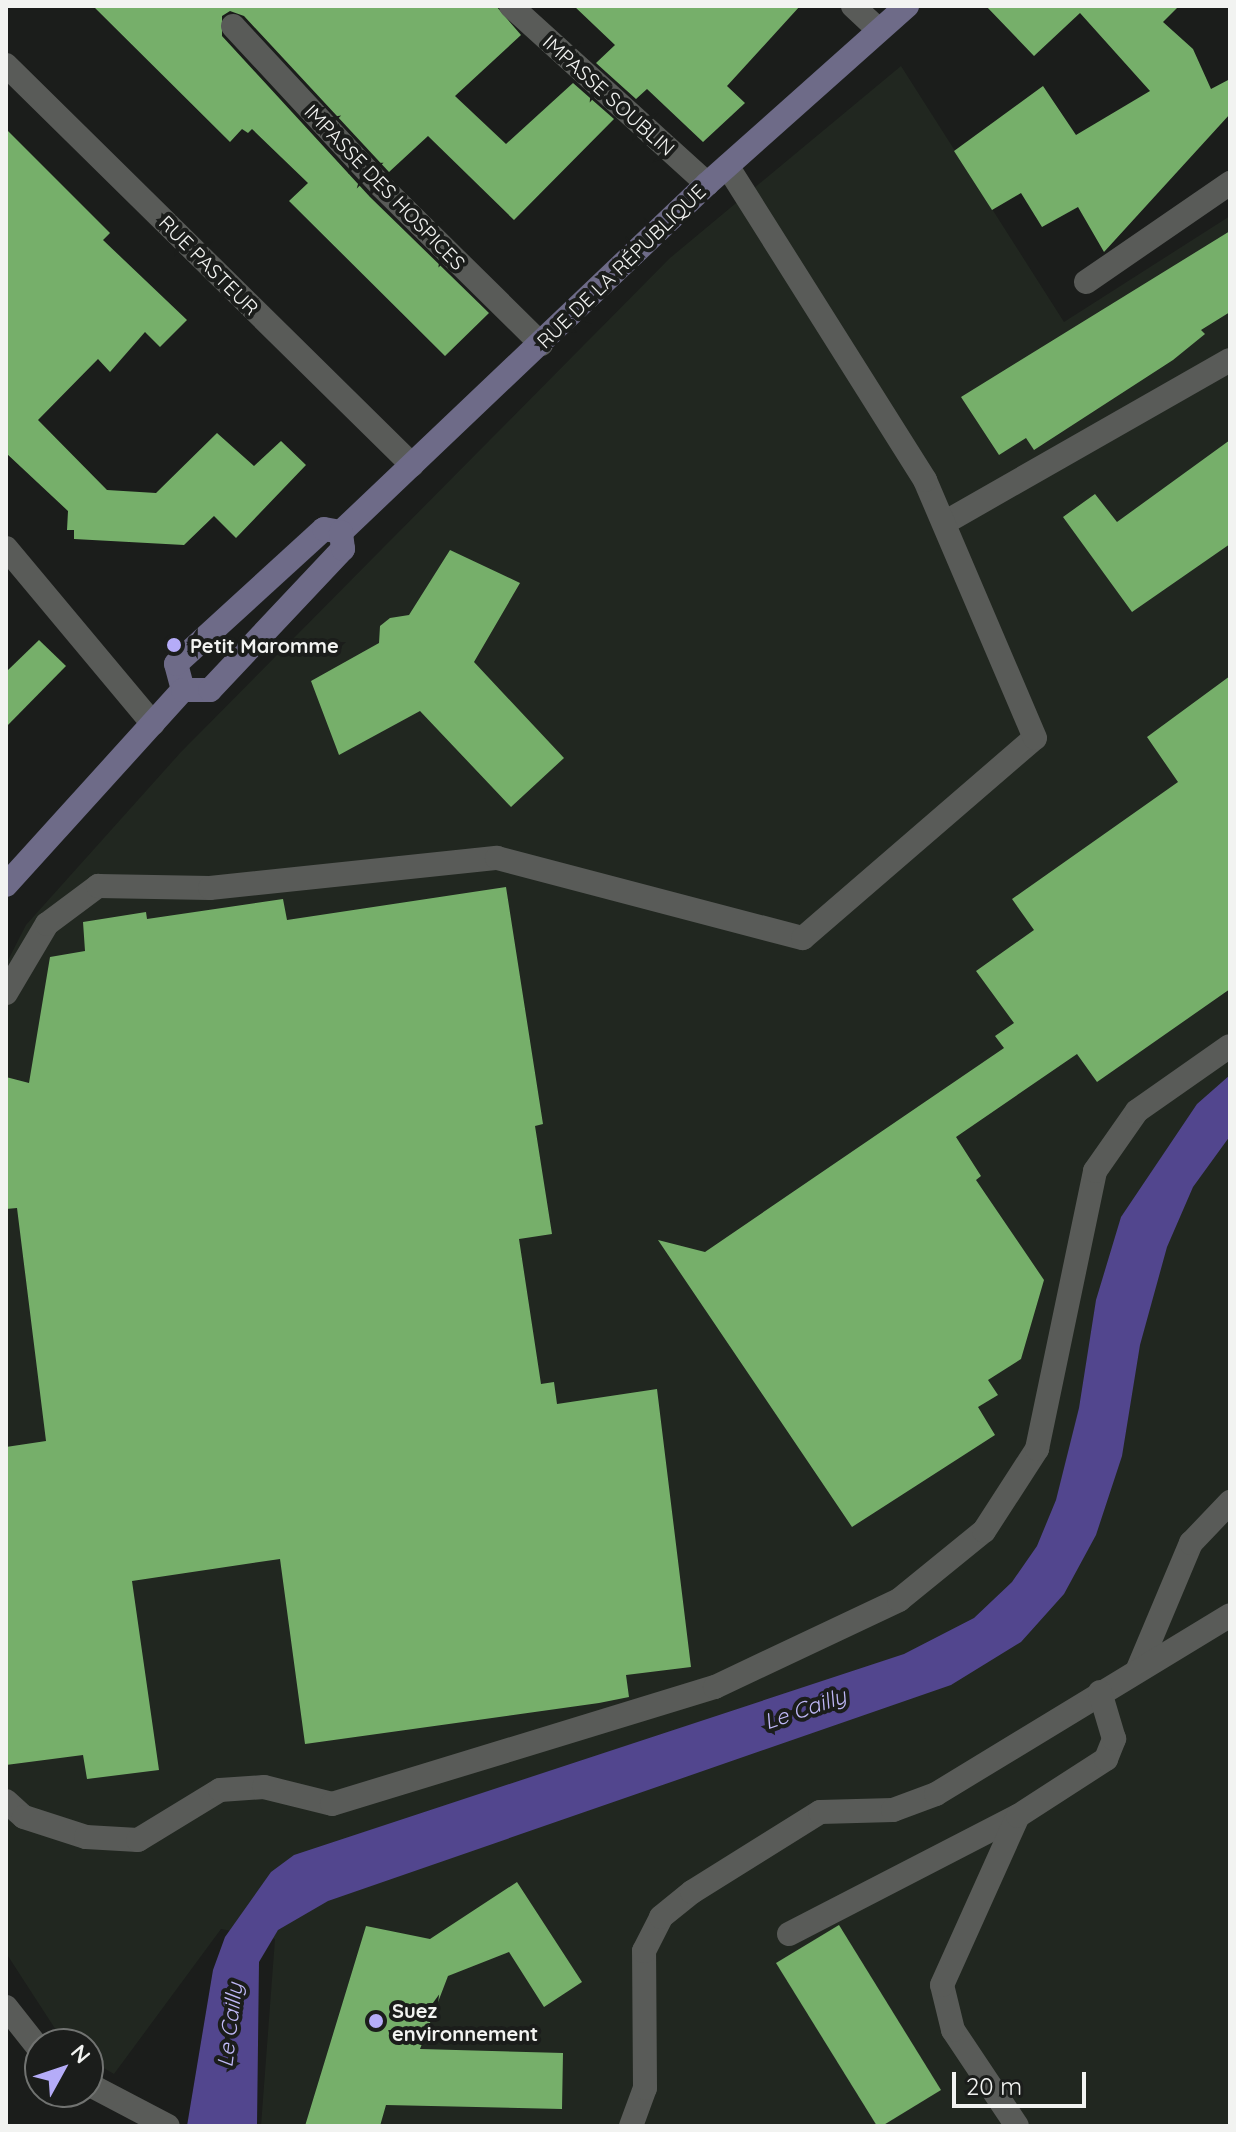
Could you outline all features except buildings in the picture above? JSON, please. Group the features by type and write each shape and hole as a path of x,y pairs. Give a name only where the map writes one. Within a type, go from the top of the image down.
{"street":[{"name":"IMPASSE SOUBLIN","path":"511,6 707,184"},
{"path":"853,6 879,30"},
{"name":"RUE DE LA RÉPUBLIQUE","path":"341,532 707,184 907,6"},
{"name":"IMPASSE DES HOSPICES","path":"233,26 370,174 541,344"},
{"name":"RUE PASTEUR","path":"6,65 412,465"},
{"path":"6,993 47,924 98,886 210,888 497,858 803,938 1035,738 925,480 727,166"},
{"path":"1086,282 1230,183"},
{"path":"944,523 1230,360"},
{"name":"RUE DE LA RÉPUBLIQUE","path":"324,529 341,532 343,549 210,690 183,690 176,664 324,529"},
{"path":"6,548 153,724"},
{"path":"6,885 183,690"},
{"path":"6,1801 24,1817 86,1837 138,1840 220,1790 264,1787 332,1804 715,1687 899,1600 984,1531 1037,1449 1095,1171 1137,1111 1230,1046"},
{"path":"1138,1669 1191,1543 1230,1502"},
{"path":"631,2126 645,2088 644,1951 661,1917 692,1892 820,1812 893,1810 936,1794 1230,1615"},
{"path":"789,1934 1018,1816 1106,1759 1114,1739 1100,1692"},
{"path":"1017,2126 953,2030 942,1985 1018,1816"},
{"path":"104,2092 168,2126"}],"shaded area":[{"path":"901,66 1064,322 1230,216 1230,2126 261,2126 275,1939 221,1929 114,2074 104,2068 104,2028 55,2028 6,1953 6,964 26,925 181,752 670,258"}],"water":[{"name":"Le Cailly","path":"1230,1075 1230,1136 1193,1187 1167,1247 1140,1345 1122,1456 1096,1535 1064,1594 1021,1642 951,1685 328,1901 278,1930 259,1962 257,2126 187,2126 213,1970 225,1937 271,1872 294,1855 904,1654 974,1618 1012,1582 1037,1546 1056,1500 1079,1408 1096,1300 1121,1217 1197,1104"}],"place":[{"name":"Petit Maromme","path":"174,645"},
{"name":"Suez environnement","path":"376,2021"}]}
